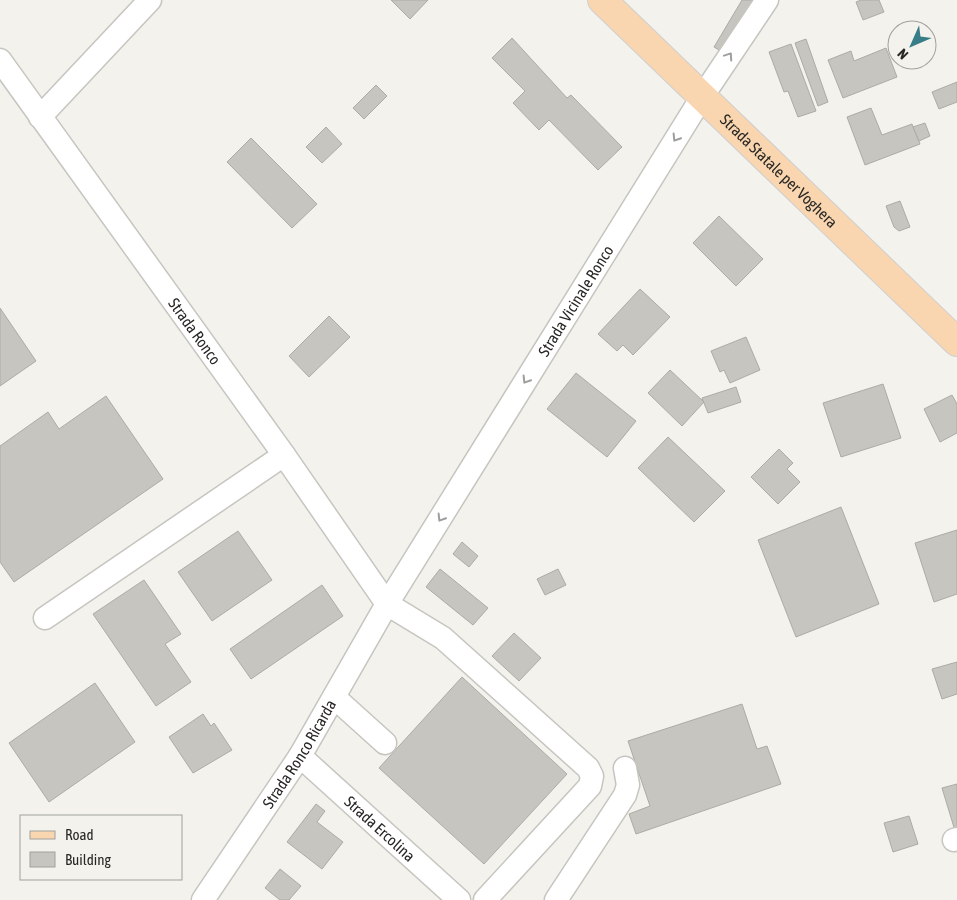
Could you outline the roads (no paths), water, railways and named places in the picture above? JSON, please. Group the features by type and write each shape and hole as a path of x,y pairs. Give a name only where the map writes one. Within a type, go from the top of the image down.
{"main road":[{"name":"Strada Statale per Voghera","path":"602,0 957,342"}],"street":[{"path":"40,117 150,0"},
{"name":"Strada Vicinale Ronco","path":"387,604 702,97 767,0"},
{"name":"Strada Ronco","path":"0,60 284,455 387,604"},
{"path":"45,618 284,455"},
{"path":"387,604 443,638 588,768 592,776 590,786 485,900"},
{"name":"Strada Ronco Ricarda","path":"203,900 300,756 387,604"},
{"path":"334,697 385,743"},
{"name":"Strada Ercolina","path":"300,756 459,900"},
{"path":"556,900 625,795 628,785 625,768"}]}
